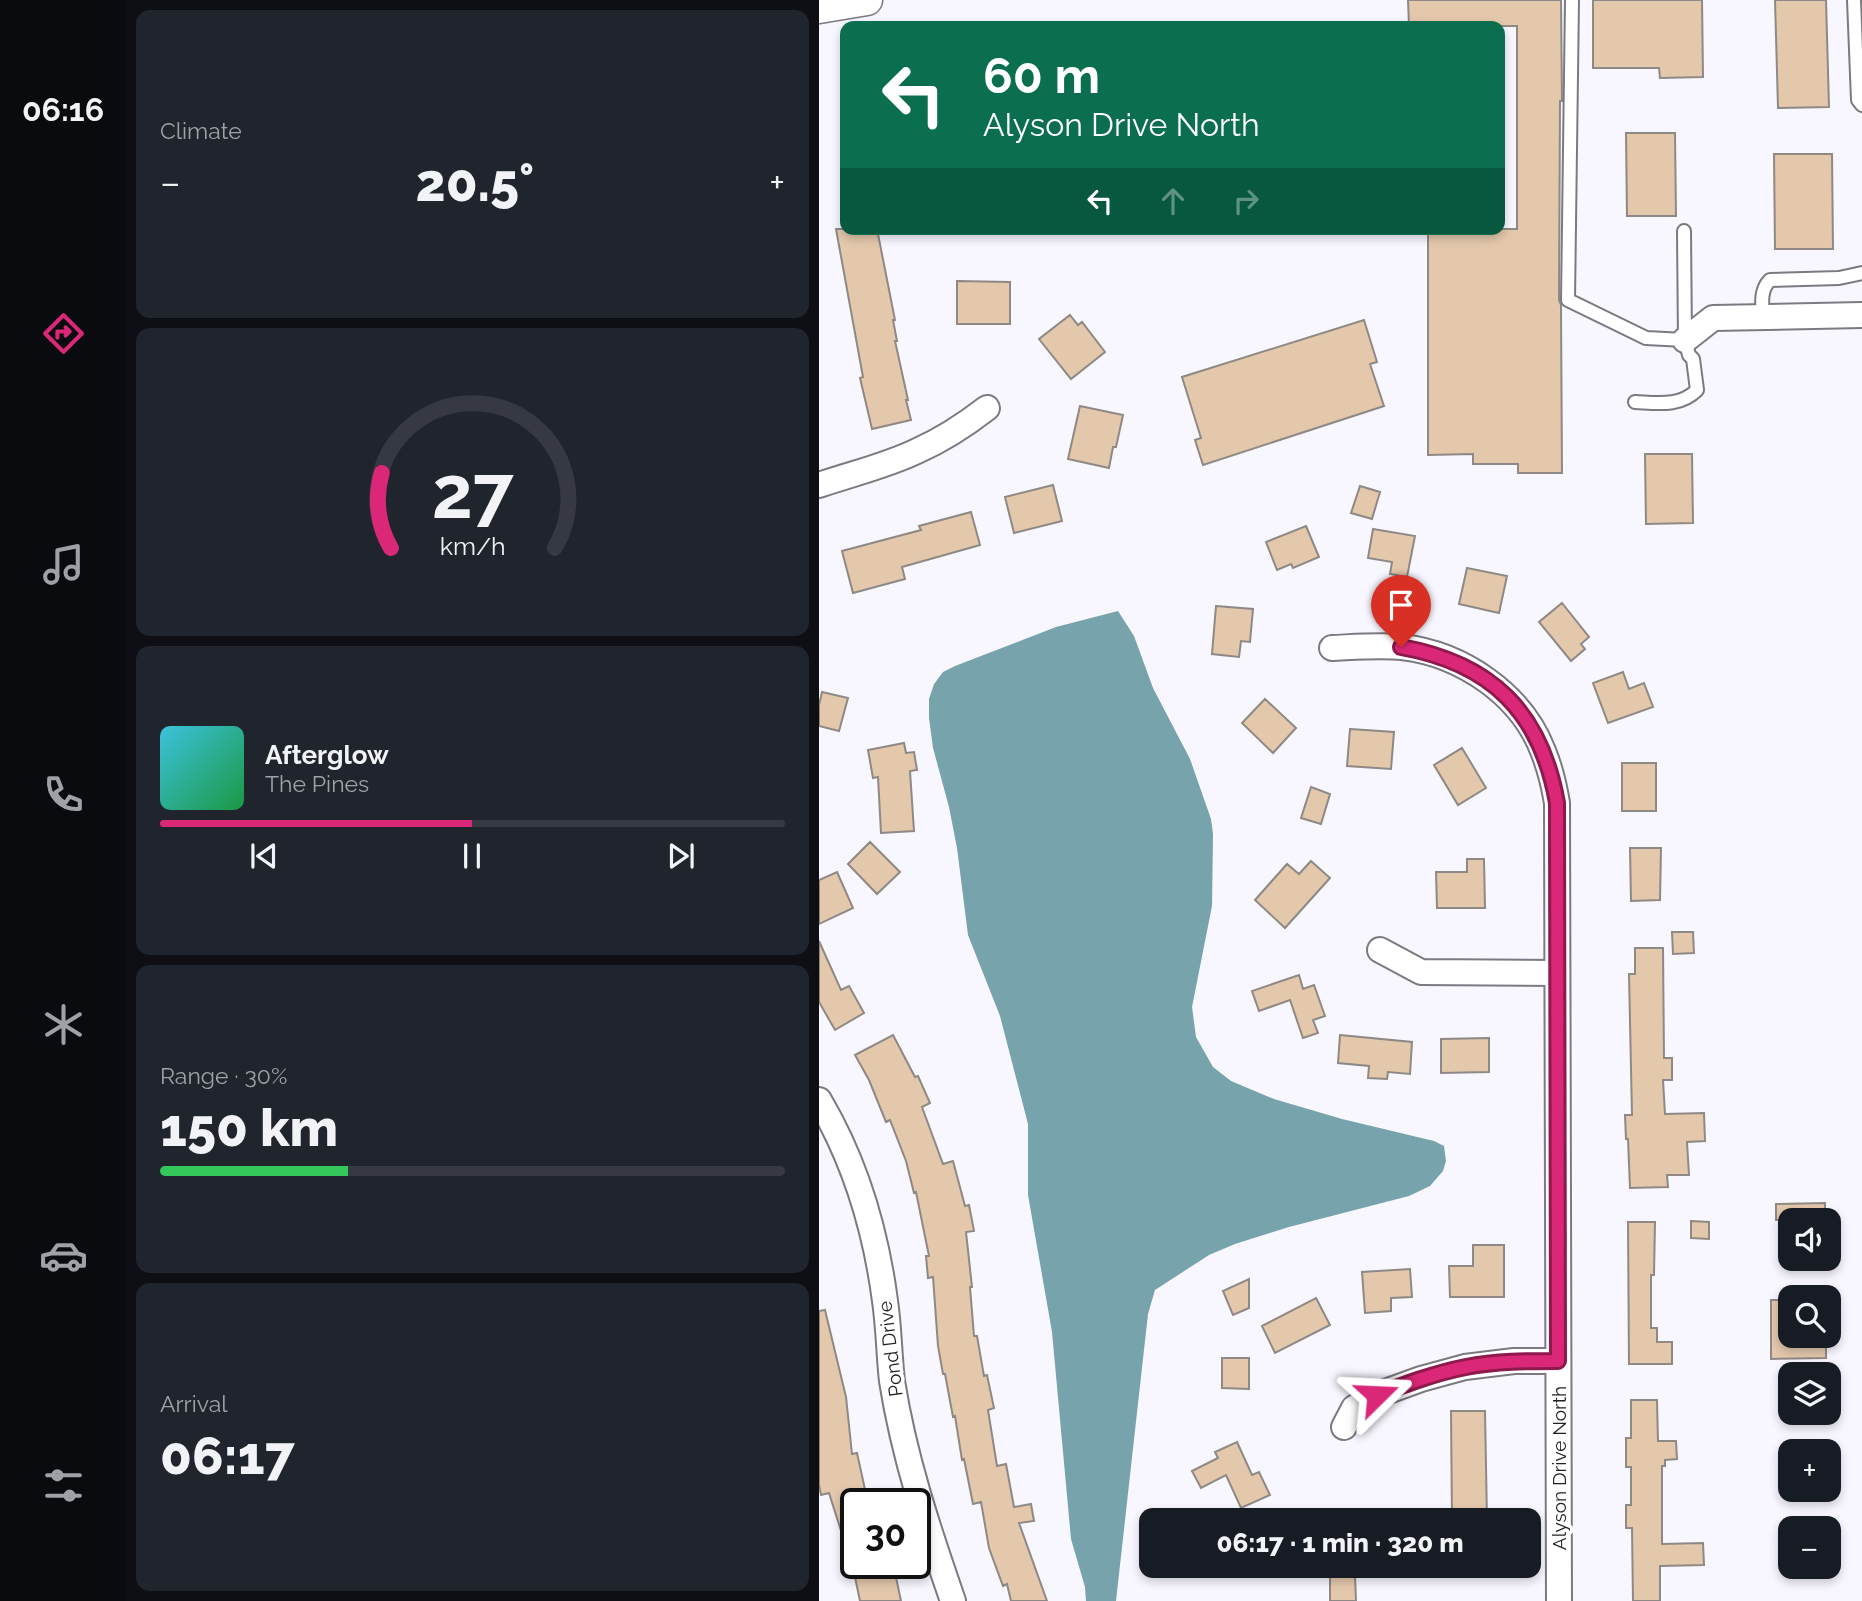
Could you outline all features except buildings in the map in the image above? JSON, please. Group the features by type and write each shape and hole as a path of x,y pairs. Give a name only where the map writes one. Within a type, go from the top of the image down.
{"street":[{"path":"819,8 867,0"},
{"path":"1685,340 1713,318 1862,315"},
{"path":"819,485 914,453 964,426 987,408"},
{"name":"Alyson Drive North","path":"1332,648 1401,647 1431,653 1463,665 1491,683 1511,701 1542,748 1552,776 1557,803 1559,1601"},
{"path":"1380,950 1421,972 1557,973"},
{"name":"Pond Drive","path":"819,1100 849,1162 867,1213 878,1257 892,1380 906,1451 926,1524 953,1601"},
{"path":"1344,1427 1354,1408 1377,1395 1421,1379 1477,1366 1514,1361 1558,1361"}],"lane":[{"path":"1571,0 1568,300 1646,338 1685,340"},
{"path":"1854,0 1858,100 1862,105"},
{"path":"1635,402 1681,402 1697,390 1693,359 1689,355 1685,340 1683,231"},
{"path":"1763,317 1762,296 1764,286 1770,280 1839,278 1862,273"}],"water":[{"path":"1118,611 1134,636 1153,688 1190,759 1211,819 1212,906 1192,1007 1196,1037 1213,1067 1231,1081 1274,1099 1434,1141 1444,1146 1446,1161 1443,1171 1430,1186 1409,1196 1235,1244 1209,1255 1155,1290 1148,1314 1116,1601 1086,1601 1085,1587 1071,1539 1052,1332 1028,1195 1028,1124 1000,1016 968,935 957,848 933,748 929,699 934,684 943,672 955,666 1056,627"}],"route":[{"path":"1377,1395 1465,1367 1514,1361 1558,1361 1557,803 1552,776 1542,748 1527,722 1511,701 1491,683 1463,665 1431,653 1401,647"}]}
